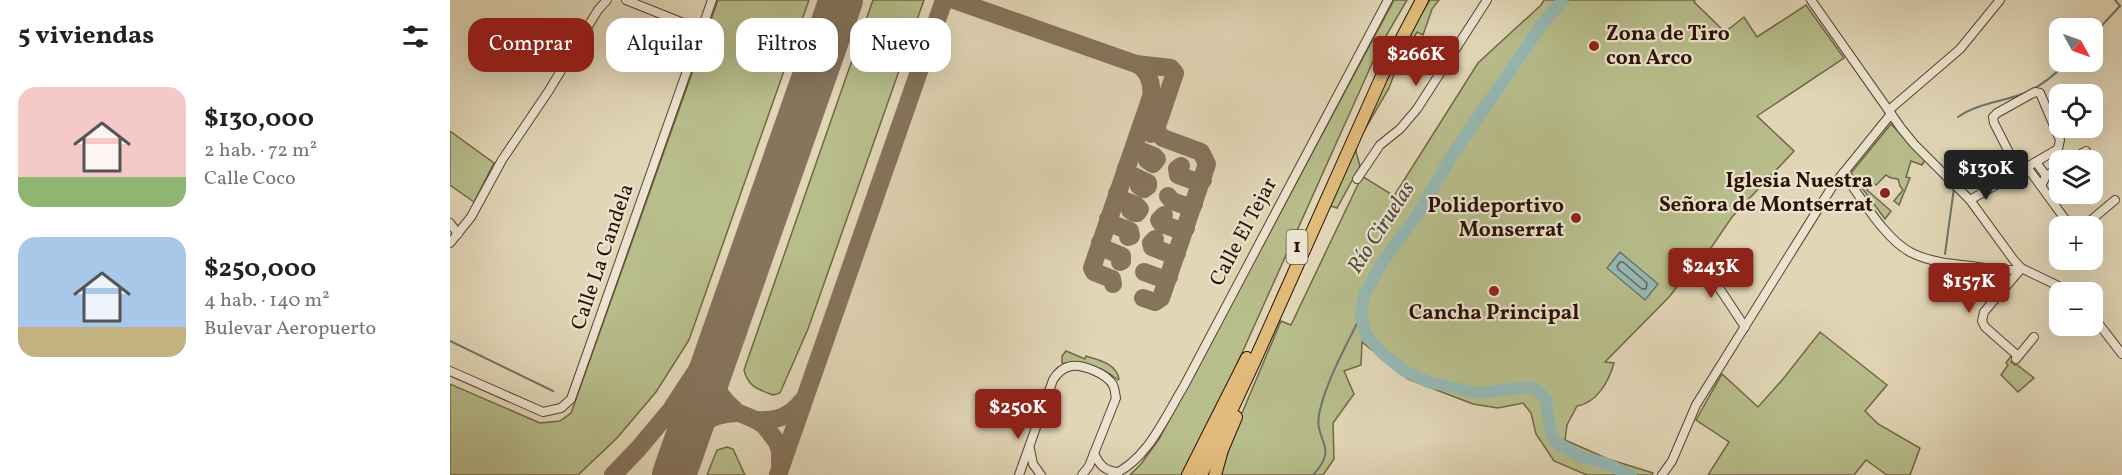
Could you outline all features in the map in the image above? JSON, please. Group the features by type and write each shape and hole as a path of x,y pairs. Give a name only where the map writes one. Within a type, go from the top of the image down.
{"highway":[{"name":"1","path":"1201,475 1360,105 1414,0"},
{"name":"1","path":"1195,475 1382,76 1422,0"},
{"path":"1215,475 1222,450 1310,249 1326,199"},
{"name":"1","path":"1186,475 1250,360"},
{"name":"1","path":"1209,475 1250,360"}],"street":[{"path":"450,243 471,217 502,160 548,92 598,10 608,0"},
{"path":"626,0 671,18"},
{"name":"Calle La Candela","path":"705,18 712,0"},
{"name":"Calle El Tejar","path":"1094,453 1103,468 1116,473 1138,457 1153,437 1184,386 1388,0"},
{"path":"1357,179 1380,145 1400,129 1417,109 1486,0"},
{"path":"1811,0 1914,144 1970,200 2013,260 2022,268 2051,282"},
{"path":"1662,475 1671,461 1696,405 1810,220 1843,173 1890,112 1960,49 2000,0"},
{"name":"Calle La Candela","path":"450,371 543,412 561,408 571,399 686,72"},
{"path":"1970,200 2037,162 2061,145 2040,93 2035,92 1996,113 1993,117 2019,172"},
{"path":"2037,162 2046,176"},
{"path":"2027,167 2063,216"},
{"path":"1843,173 1886,230 1902,247 1913,254 1959,265 2008,271 2022,268"},
{"path":"2041,186 2049,174"},
{"path":"2096,216 2115,200"},
{"path":"450,223 458,234"},
{"path":"1695,255 1700,259 1745,327"},
{"path":"2022,268 1982,316 1982,321 1985,327 2017,358 2034,337"},
{"path":"2103,329 2122,354"},
{"path":"1019,475 1053,380 1060,371 1076,366 1104,377 1115,387 1116,398 1094,453 1082,475"},
{"path":"1030,444 1033,464 1041,475"}],"green space":[{"path":"718,0 809,0 803,18 736,18 736,72 784,72 689,340 656,392 617,438 578,475 450,475 450,384 540,423 560,421 571,413 692,72 724,72 724,18 712,18"},
{"path":"873,0 924,0 918,18 867,18"},
{"path":"1394,0 1407,0 1379,48 1194,460 1185,475 1130,475 1159,439"},
{"path":"1430,0 1439,0 1432,9 1423,35 1417,32 1398,64 1389,88 1357,143 1356,152 1360,166 1337,208 1328,205 1406,37"},
{"name":"Polideportivo Monserrat","path":"1544,0 1695,0 1694,2 1725,32 1744,17 1757,37 1806,5 1844,58 1757,116 1794,151 1732,217 1698,267 1694,264 1670,296 1605,362 1614,363 1605,384 1591,401 1577,406 1567,425 1565,440 1608,459 1653,473 1652,475 1587,475 1554,461 1536,434 1531,413 1523,403 1498,408 1473,404 1408,379 1362,342 1361,365 1344,371 1354,394 1333,423 1334,459 1323,475 1221,475 1231,439 1281,321 1291,325 1362,176 1394,196 1478,63"},
{"path":"850,66 850,72 899,72 808,329 780,393 773,395 751,384 744,370"},
{"path":"1891,124 1925,160 1922,165 1911,161 1906,177 1910,178 1899,205 1894,201 1903,190 1898,179 1886,175 1867,190 1891,211 1885,219 1851,173"},
{"path":"450,131 494,163 474,202 450,185"},
{"path":"1820,332 1887,385 1865,411 1878,424 1920,448 1910,475 1887,475 1866,460 1854,475 1708,475 1729,442 1696,420 1722,374 1758,407"},
{"path":"1066,351 1085,359 1086,356 1107,363 1115,369 1119,379 1092,366 1062,363 1062,356"},
{"path":"2011,356 2013,358 2011,362 2034,378 2018,392 2001,375"},
{"path":"727,447 733,449 745,475 707,475 717,450"}],"water":[{"path":"1620,252 1658,284 1645,300 1607,268"}],"waterway":[{"name":"Río Ciruelas","path":"1563,0 1543,23 1455,151 1417,215 1383,261 1364,295 1361,316 1366,335 1382,353 1403,370 1428,382 1478,393 1529,387 1538,391 1546,399 1550,430 1556,442 1581,457 1605,463 1631,475"},
{"path":"2115,0 2120,6"},
{"path":"2103,24 2120,6"},
{"path":"1958,117 1990,103 2031,90 2057,72"},
{"path":"1945,254 1954,188"},
{"path":"1313,475 1325,457 1318,424 1322,404 1337,365 1361,316"},
{"path":"450,341 553,391"}],"taxiway":[{"path":"778,475 944,0"},
{"path":"954,0 1136,64 1147,73 1151,97 1092,268 1094,272 1112,279 1113,284"},
{"path":"1136,64 1171,68 1175,73 1156,129 1151,134"},
{"path":"1143,298 1155,302 1161,298 1207,164 1201,152 1163,138 1152,124 1148,108"},
{"path":"1135,145 1137,149 1157,159 1153,164 1147,160"},
{"path":"1181,166 1177,169 1178,175 1197,182 1203,180"},
{"path":"1126,168 1129,174 1148,183 1144,189 1139,186"},
{"path":"1117,194 1120,199 1140,209 1137,213 1130,210"},
{"path":"1168,196 1172,201 1189,207 1194,204"},
{"path":"1164,215 1159,220 1162,224 1182,231 1186,228"},
{"path":"1108,219 1112,224 1130,231 1131,236 1128,237"},
{"path":"1155,239 1151,243 1152,247 1170,254 1177,253"},
{"path":"1100,243 1103,248 1122,256 1120,262"},
{"path":"1144,272 1163,279 1169,277"},
{"path":"672,408 706,356 736,298"},
{"path":"714,363 714,378 718,390 724,400 735,410"},
{"path":"613,475 676,405 693,400 701,400 739,413 764,425 777,442 780,464"},
{"path":"756,420 782,417 793,411 802,401"},
{"path":"681,453 697,429 709,419 737,413"}],"runway":[{"path":"674,475 841,0"}],"place":[{"name":"Zona de Tiro con Arco","path":"1594,46"},
{"name":"Iglesia Nuestra Señora de Montserrat","path":"1885,193"},
{"name":"Polideportivo Monserrat","path":"1576,218"},
{"name":"Cancha Principal","path":"1494,291"}]}
